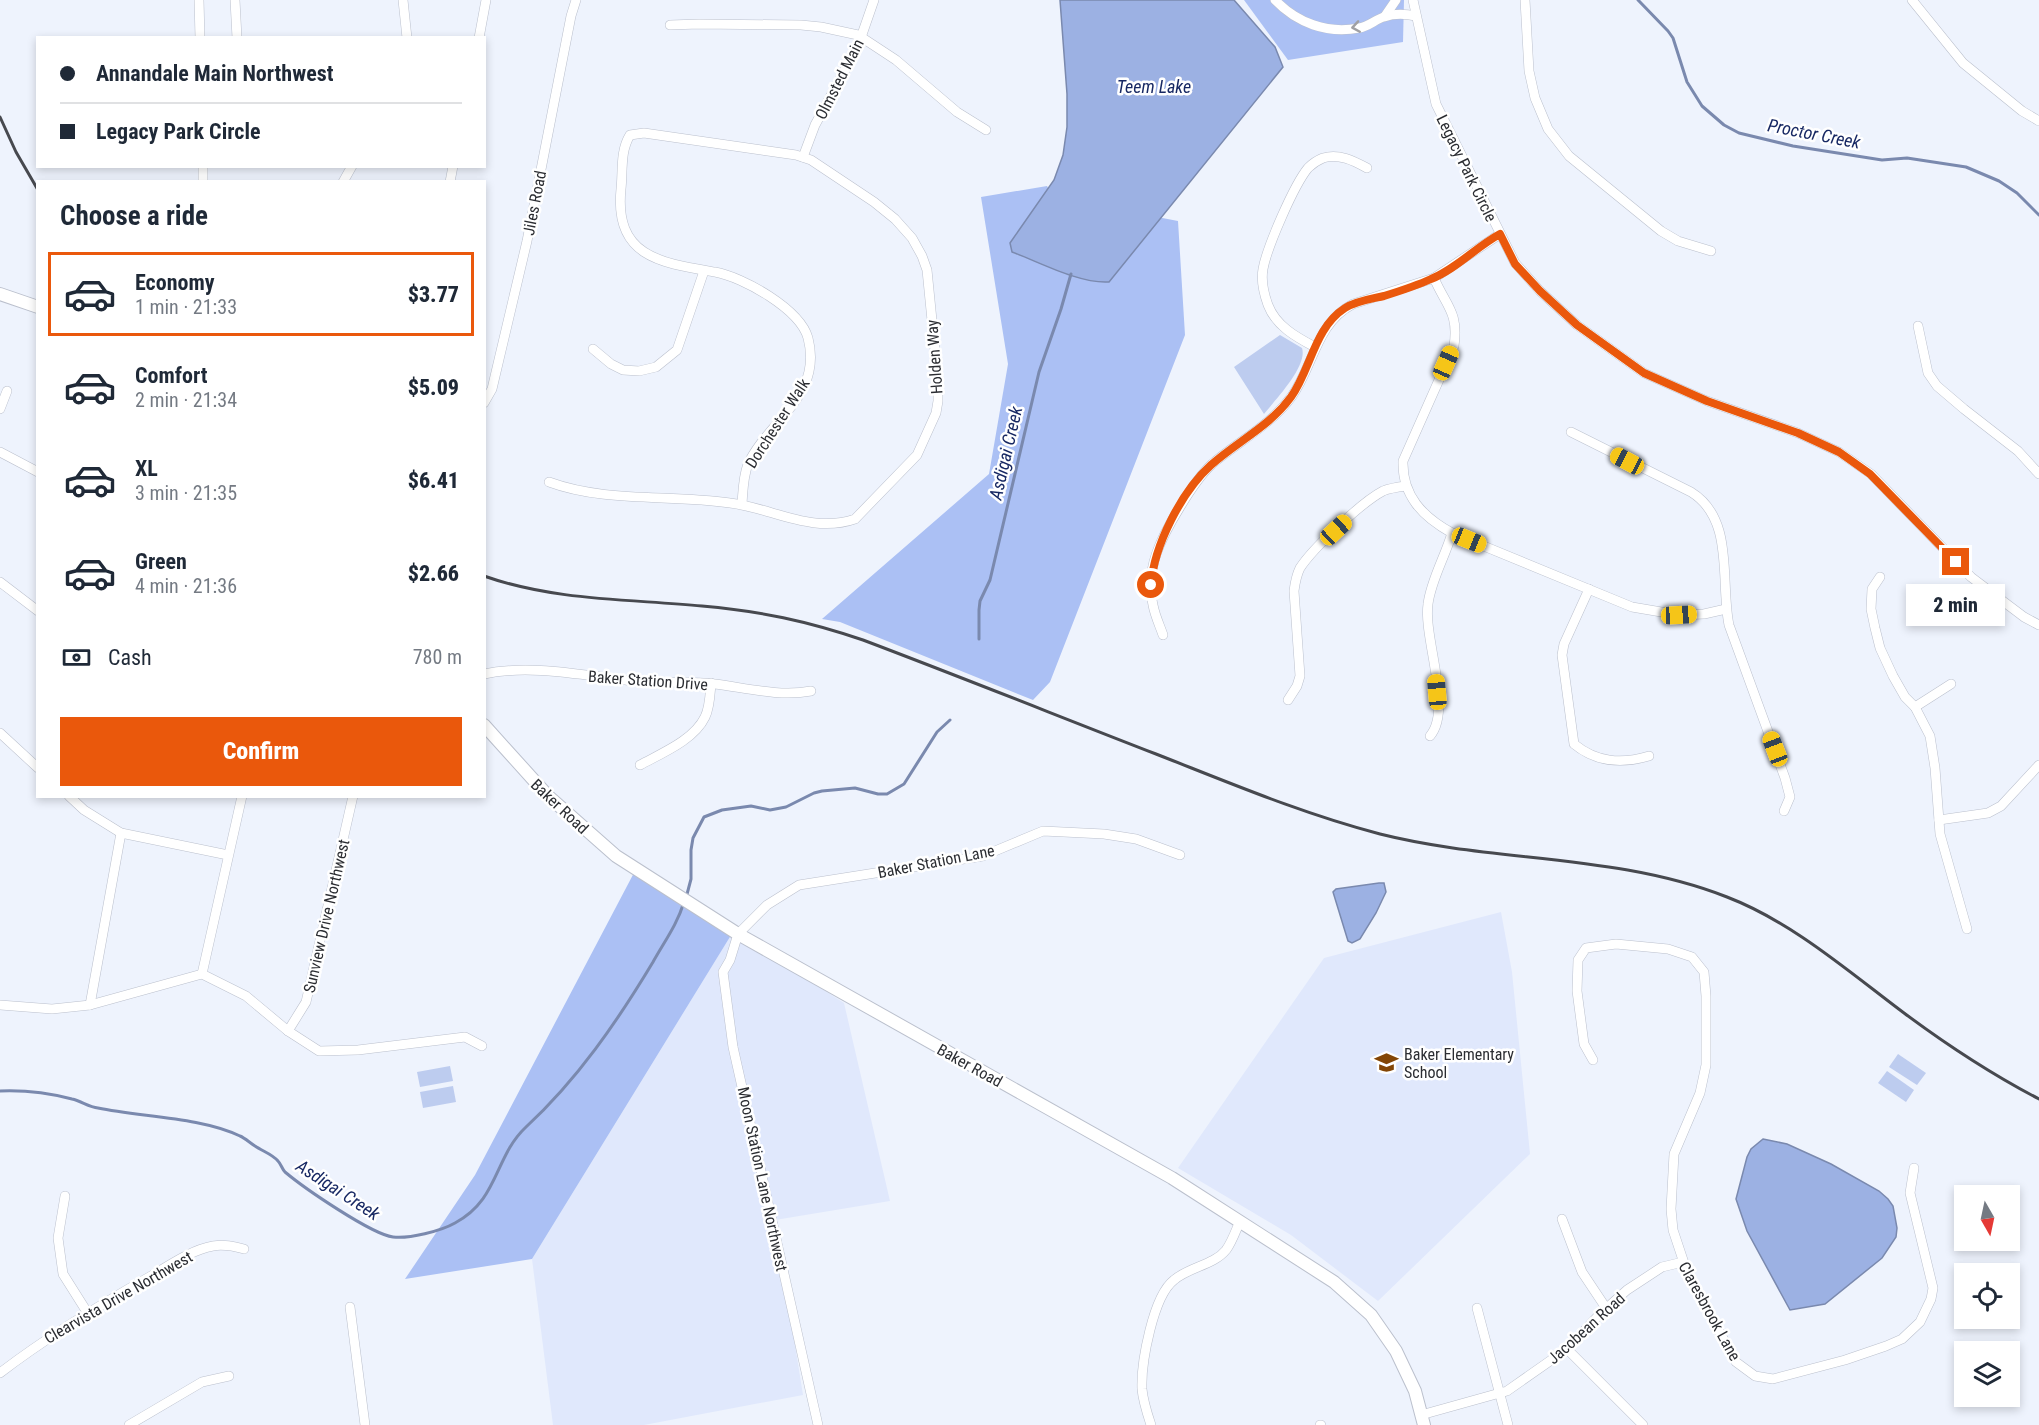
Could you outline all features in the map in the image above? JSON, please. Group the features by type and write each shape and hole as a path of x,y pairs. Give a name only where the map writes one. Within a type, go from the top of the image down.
{"main road":[{"path":"0,294 36,306"},
{"name":"Baker Road","path":"486,727 548,796 616,856 738,934 1172,1178 1334,1282 1371,1315 1396,1351 1415,1391 1423,1420"}],"street":[{"path":"199,0 200,36"},
{"path":"235,0 237,36"},
{"path":"403,0 407,36"},
{"path":"479,36 486,0"},
{"name":"Jiles Road","path":"486,400 492,389 527,241 576,0"},
{"name":"Olmsted Main","path":"803,157 815,125 851,62 873,0"},
{"path":"1275,0 1295,18 1325,29 1360,28 1385,16 1401,14 1416,16"},
{"path":"1385,16 1396,0"},
{"name":"Legacy Park Circle","path":"1413,0 1436,104 1515,264 1540,291 1577,325 1644,373 1707,401 1798,433 1839,452 1870,474 1971,577 2024,617 2039,625"},
{"path":"1526,0 1529,70 1535,98 1548,129 1569,156 1660,231 1678,241 1711,251"},
{"path":"1912,0 1963,63 2022,111 2039,121"},
{"path":"670,25 820,27 861,37 907,68 957,112 986,130"},
{"name":"Holden Way","path":"549,482 597,495 693,499 742,504 760,511 819,524 846,523 855,519 917,455 936,413 938,381 927,270 912,238 895,219 874,202 803,157 663,136 635,133 630,135 626,142 622,167"},
{"path":"1315,347 1288,331 1268,306 1264,291 1263,268 1285,210 1308,167 1323,158 1336,157 1354,161 1367,168"},
{"name":"Dorchester Walk","path":"622,167 620,208 626,232 642,250 661,261 716,272 732,278 782,304 804,328 811,361 807,381 748,464 743,485 742,504"},
{"path":"1163,635 1152,604 1151,585 1152,568 1167,528 1191,488 1205,471 1271,420 1292,396 1329,322 1345,308 1434,278 1500,234"},
{"path":"593,349 611,364 623,370 639,371 656,367 677,350 704,271"},
{"path":"1434,278 1448,303 1456,323 1456,333 1454,346 1403,461 1406,486 1412,500 1427,517 1452,533 1632,607 1658,613 1687,615 1726,609"},
{"path":"1918,326 1928,373 1936,386 2018,451 2039,474"},
{"path":"0,409 7,391"},
{"path":"1571,432 1702,499 1712,510 1721,537 1726,609 1746,675 1785,778 1790,797 1784,811"},
{"path":"0,452 36,471"},
{"path":"1288,700 1298,686 1300,676 1294,591 1299,571 1321,544 1367,502 1386,490 1406,486"},
{"path":"1430,736 1434,731 1439,710 1427,604 1452,533"},
{"path":"1880,577 1872,589 1871,609 1880,648 1905,696 1915,707 1930,736 1943,849 1967,930"},
{"path":"0,582 36,609"},
{"path":"1589,589 1564,644 1562,655 1574,744 1610,761 1635,760 1649,756"},
{"name":"Baker Station Drive","path":"486,674 533,670 647,682 711,683 796,694 811,691"},
{"path":"640,765 686,738 704,719 708,709 711,683"},
{"path":"1915,707 1951,684"},
{"path":"0,734 36,766"},
{"path":"1939,820 1988,813 2001,806 2039,765"},
{"path":"71,798 84,810 121,833 228,855"},
{"path":"202,974 242,798"},
{"name":"Sunview Drive Northwest","path":"288,1030 306,1002 353,798"},
{"name":"Baker Station Lane","path":"738,934 767,905 799,885 983,856 1042,831 1085,832 1136,839 1180,855"},
{"path":"90,1005 121,833"},
{"name":"Moon Station Lane Northwest","path":"738,934 730,960 723,972 734,1047 818,1425"},
{"name":"Claresbrook Lane","path":"1593,1060 1584,1044 1577,991 1578,960 1586,948 1616,944 1635,945 1668,949 1692,957 1704,972 1706,1065 1700,1093 1674,1154 1671,1209 1674,1230 1683,1262 1736,1362 1755,1376 1773,1379 1845,1360 1902,1339 1920,1322 1931,1299 1933,1288 1910,1192 1914,1168"},
{"path":"0,1005 52,1009 90,1005 202,974 246,996 288,1030 320,1051 358,1050 465,1037 482,1046"},
{"path":"65,1196 58,1238 63,1274 87,1312"},
{"path":"1562,1219 1582,1272 1606,1308"},
{"path":"1151,1425 1142,1391 1143,1367 1156,1309 1163,1292 1180,1275 1224,1252 1240,1221"},
{"name":"Clearvista Drive Northwest","path":"0,1373 36,1344 189,1254 210,1246 227,1244 244,1249"},
{"name":"Jacobean Road","path":"1423,1420 1499,1394 1525,1380 1567,1349 1606,1308 1627,1290 1662,1267 1683,1262"},
{"path":"350,1307 365,1425"},
{"path":"1477,1308 1508,1425"},
{"path":"1567,1349 1643,1425"},
{"path":"129,1425 202,1382 228,1376"},
{"path":"145,1415 150,1425"}],"shaded area":[{"path":"1244,0 1404,0 1403,42 1288,60"},
{"path":"1047,186 1083,249 1126,211 1178,221 1185,335 1050,682 1033,700 840,622 822,619 989,474 1008,364 981,197"},
{"path":"1280,335 1302,348 1303,355 1296,373 1264,414 1234,367"},
{"path":"636,869 733,932 532,1259 405,1279 475,1175"},
{"name":"Baker Elementary School","path":"1501,912 1512,972 1530,1154 1378,1301 1291,1235 1178,1168 1324,958"},
{"path":"733,932 844,1003 890,1201 775,1220 803,1395 644,1425 553,1425 532,1259"},
{"path":"1898,1054 1926,1073 1917,1085 1889,1067"},
{"path":"450,1066 453,1081 420,1087 417,1072"},
{"path":"1887,1071 1914,1090 1906,1102 1878,1083"},
{"path":"453,1086 456,1102 423,1108 420,1092"}],"water":[{"name":"Teem Lake","path":"1060,0 1234,0 1275,47 1283,67 1109,282 1085,280 1060,272 1012,252 1010,243 1054,180 1063,155 1067,127 1067,94"},
{"path":"1384,883 1386,892 1360,939 1352,943 1348,941 1333,892 1336,889"},
{"path":"1763,1139 1787,1144 1831,1164 1879,1191 1893,1206 1897,1228 1896,1237 1882,1258 1825,1304 1790,1310 1747,1231 1736,1199 1747,1157 1751,1149"}],"waterway":[{"name":"Proctor Creek","path":"1638,0 1673,38 1687,82 1702,106 1724,125 1739,133 1793,146 1882,160 1907,158 1966,167 1999,181 2017,193 2039,215"},
{"name":"Asdigai Creek","path":"979,639 980,601 990,580 1039,372 1071,274"},
{"name":"Asdigai Creek","path":"686,898 691,879 693,838 704,817 722,810 751,806 770,810 786,807 822,791 855,788 887,794 904,784 937,732 950,720"},
{"name":"Asdigai Creek","path":"0,1091 54,1095 95,1107 189,1121 224,1130 242,1137 273,1156 285,1172 294,1179 370,1228 393,1237 416,1236 455,1223 480,1203 516,1139 579,1070 610,1028 670,933 684,902"}],"railway":[{"path":"0,117 16,152 36,187"},
{"path":"486,577 565,595 723,608 803,622 863,640 1267,797 1351,826 1423,843 1598,865 1642,873 1685,883 1727,897 1751,907 1797,934 1953,1048 2039,1099"}],"place":[{"name":"Baker Elementary School","path":"1386,1063"}],"route":[{"path":"1151,585 1152,568 1159,547 1167,528 1191,488 1212,464 1271,420 1284,406 1308,368 1313,351 1329,322 1353,304 1409,288 1434,278 1500,234 1515,264 1577,325 1644,373 1707,401 1798,433 1839,452 1870,474 1956,562"}]}
